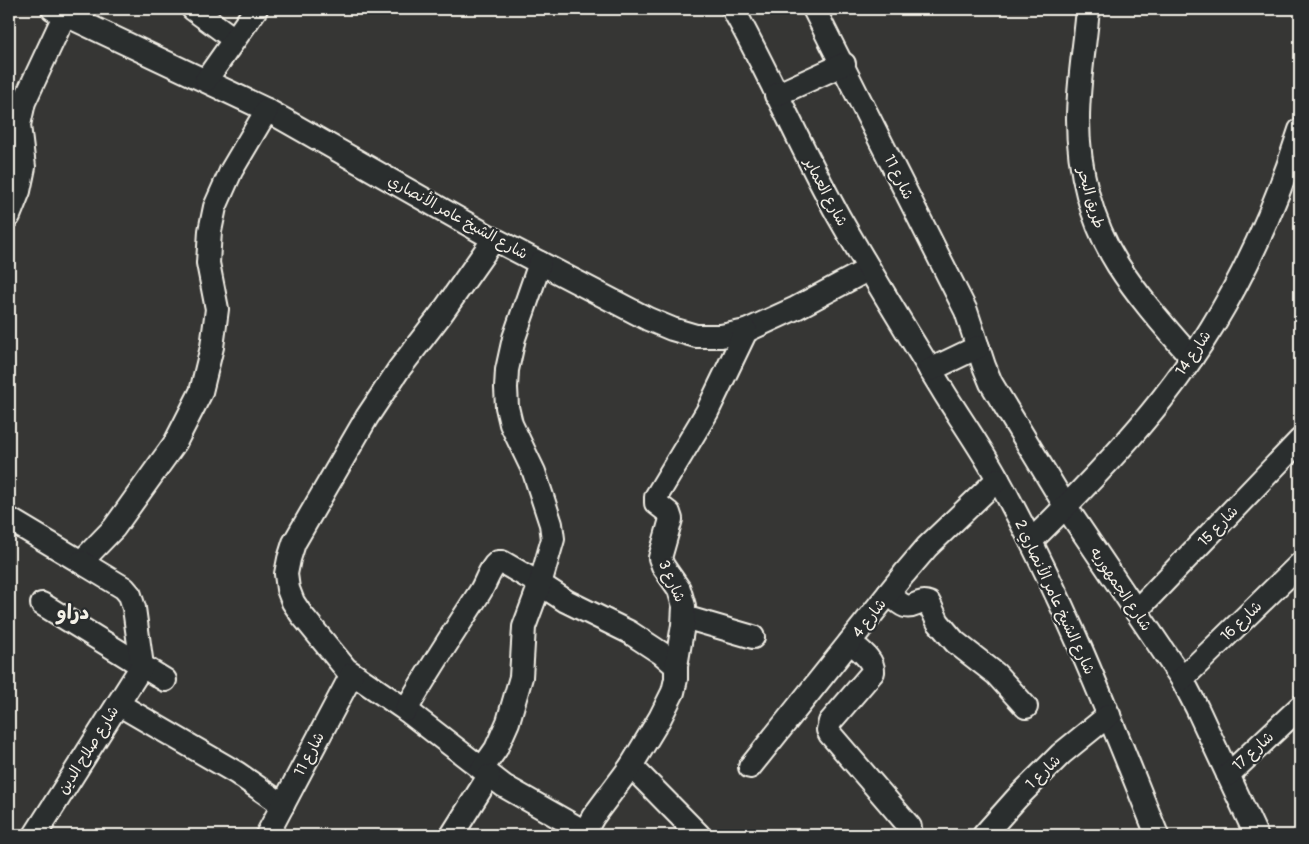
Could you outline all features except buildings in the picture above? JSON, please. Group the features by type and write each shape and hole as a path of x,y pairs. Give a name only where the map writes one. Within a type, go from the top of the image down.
{"street":[{"path":"193,9 234,39"},
{"path":"206,80 256,9"},
{"name":"شارع 11","path":"814,9 844,64 966,311 978,348"},
{"name":"طريق البحر","path":"1088,9 1078,118 1079,149 1092,209 1103,238 1118,264 1192,358"},
{"name":"شارع العماير","path":"736,10 810,164 869,269 930,370"},
{"path":"9,216 19,191 24,167 19,125 20,114 59,11"},
{"name":"شارع الشيخ عامر الأنصاري","path":"59,11 267,110 494,239 648,319 672,329 696,336 721,336 746,331 796,308 869,269"},
{"path":"776,95 844,64"},
{"path":"81,562 114,528 170,450 201,392 212,347 217,309 208,262 210,231 215,208 231,171 267,110"},
{"name":"شارع 14","path":"1030,541 1066,507 1133,435 1192,358 1217,318 1260,236 1278,193 1300,130"},
{"path":"494,239 367,417 294,543 288,559 286,574 288,589 293,602 332,652 352,674 406,710 486,772 525,799 584,834"},
{"path":"452,835 486,772 511,714 521,677 524,627 552,546 553,531 534,472 511,424 507,407 506,388 507,370 514,338 540,263"},
{"name":"شارع 3","path":"584,834 593,817 631,766 667,705 676,679 684,606 678,589 662,566 660,558 672,518 669,512 656,503 656,497 706,412 746,331"},
{"path":"930,370 978,348"},
{"name":"شارع الجمهوريه","path":"978,348 991,383 1066,507 1182,679 1256,835"},
{"name":"شارع الشيخ عامر الأنصاري 2","path":"930,370 998,479 1030,541 1109,715 1157,835"},
{"name":"شارع 15","path":"1136,611 1300,440"},
{"name":"شارع 4","path":"750,767 927,547 998,479"},
{"path":"9,519 124,588 130,595 134,608 142,666"},
{"path":"406,710 426,674 482,589 494,565 498,562 502,562 566,601 645,642 676,666"},
{"name":"شارع 16","path":"1182,679 1300,564"},
{"path":"889,593 906,607 911,607 921,602 929,603 938,622 955,642 996,674 1026,707"},
{"path":"42,604 165,680"},
{"path":"684,617 753,637"},
{"path":"850,642 871,661 873,672 830,722 828,730 910,827"},
{"name":"شارع صلاح الدين","path":"35,835 142,666"},
{"name":"شارع 11","path":"267,835 352,674"},
{"path":"118,704 237,773 283,805"},
{"name":"شارع 17","path":"1228,775 1300,707"},
{"name":"شارع 1","path":"984,835 1017,798 1061,754 1109,715"},
{"path":"631,766 699,835"}],"district":[{"name":"دراو","path":"73,612"}]}
